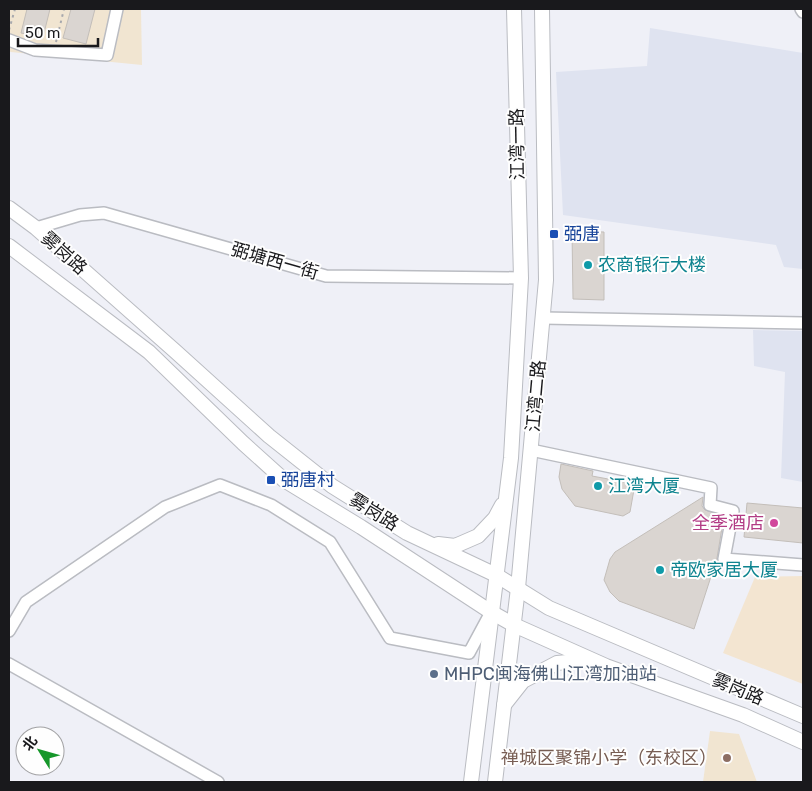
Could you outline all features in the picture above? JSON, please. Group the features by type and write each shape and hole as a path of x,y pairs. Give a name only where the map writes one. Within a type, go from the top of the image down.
{"main road":[{"name":"江湾一路","path":"514,9 520,278"},
{"name":"江湾二路","path":"495,782 518,588 546,280 542,9"},
{"name":"雾岗路","path":"9,208 36,228 269,436 332,486 407,533 496,576 549,608 803,716"},
{"name":"雾岗路","path":"9,246 149,352 284,480 492,612 514,625 606,666 743,715 803,742"},
{"name":"江湾二路","path":"471,782 511,458 520,278"},
{"path":"427,542 455,546 478,536 495,518 506,496"},
{"path":"504,706 523,681 557,663 591,659"}],"street":[{"path":"9,40 35,50 107,55 117,9"},
{"name":"弼塘西一街","path":"36,228 80,216 104,213 326,276 520,278"},
{"path":"543,318 803,323"},
{"path":"531,450 711,488 710,505 734,511 724,559 803,565"},
{"path":"9,631 26,602 166,507 220,485 271,505 330,542 390,638 469,653 492,612"},
{"path":"9,664 218,782"}],"path":[{"path":"9,32 15,9"},
{"path":"54,52 64,9"}],"shaded area":[{"path":"9,9 141,9 142,65 11,52 9,51"},
{"path":"650,28 803,53 803,269 784,267 776,245 563,215 556,72 647,66"},
{"path":"753,330 803,331 803,482 781,478 785,372 754,366"},
{"path":"803,576 803,684 723,653 755,577"},
{"name":"禅城区聚锦小学（东校区）","path":"710,731 739,734 757,782 703,782"}],"building":[{"path":"27,9 50,9 43,37 21,33"},
{"path":"71,9 95,9 86,44 63,38"},
{"name":"农商银行大楼","path":"572,231 604,232 604,300 573,299"},
{"name":"江湾大厦","path":"561,464 593,471 592,476 635,484 630,512 623,516 575,506 562,489 559,477"},
{"name":"帝欧家居大厦","path":"703,497 702,506 705,510 724,516 717,558 694,629 619,601 610,592 604,580 610,559 615,552"},
{"name":"全季酒店","path":"747,503 803,508 803,543 744,537"}],"place":[{"name":"弼唐","path":"554,234"},
{"name":"农商银行大楼","path":"588,265"},
{"name":"弼唐村","path":"271,480"},
{"name":"江湾大厦","path":"598,486"},
{"name":"全季酒店","path":"774,523"},
{"name":"帝欧家居大厦","path":"660,570"},
{"name":"MHPC闽海佛山江湾加油站","path":"434,674"},
{"name":"禅城区聚锦小学（东校区）","path":"727,758"}]}
